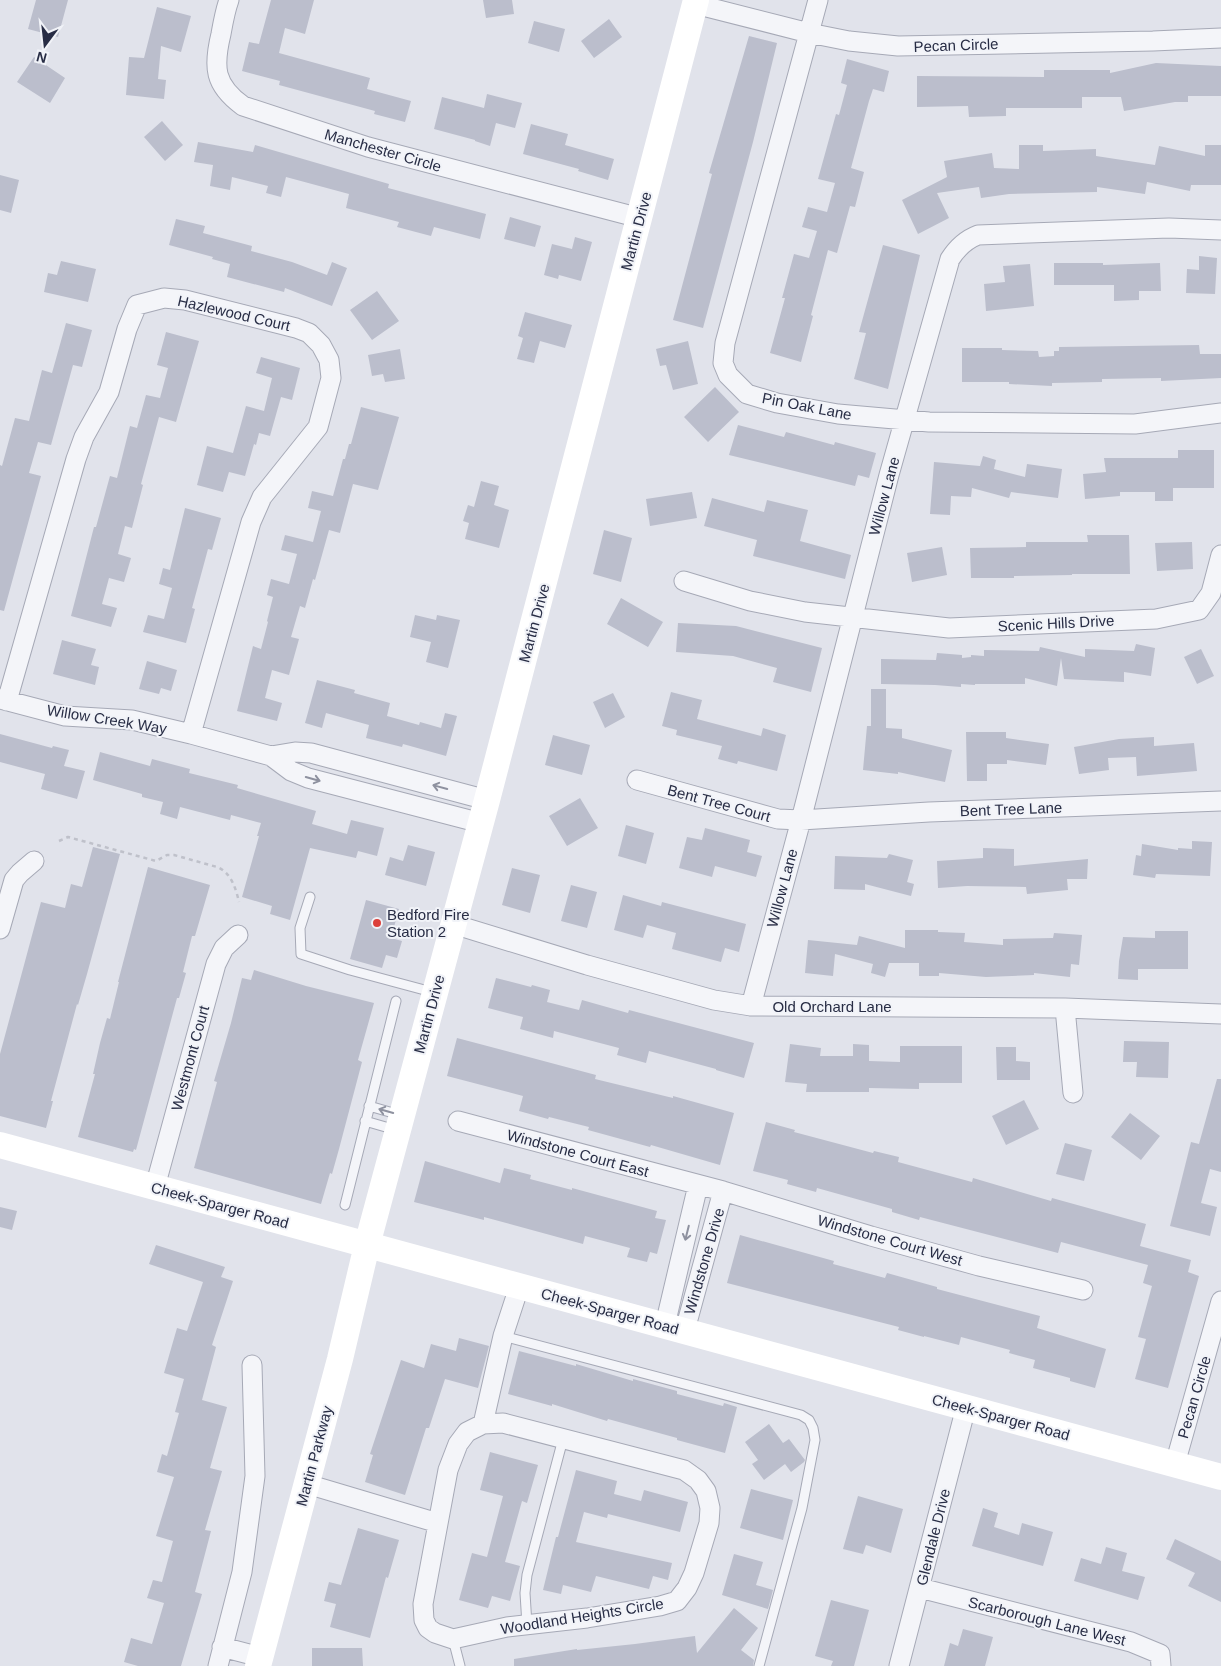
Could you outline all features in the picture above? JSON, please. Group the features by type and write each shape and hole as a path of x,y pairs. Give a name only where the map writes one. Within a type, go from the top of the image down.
{"street":[{"name":"Manchester Circle","path":"229,0 216,56 217,68 222,86 230,97 243,106 368,147 640,218"},
{"name":"Pin Oak Lane","path":"818,0 724,343 723,363 728,375 747,394 777,403 838,414 930,422 1135,424 1221,413"},
{"name":"Martin Drive","path":"367,1245 484,812 696,2"},
{"name":"Pecan Circle","path":"696,2 809,33 850,41 898,46 1030,42 1153,42 1221,38"},
{"name":"Willow Lane","path":"751,1006 801,820 889,475 950,260 956,250 970,238 978,235 1169,228 1221,230"},
{"name":"Hazlewood Court","path":"3,700 76,459 84,437 109,392 136,305 164,298 185,300 309,333 322,345 329,360 331,378 318,427 262,497 251,522 191,734"},
{"name":"Scenic Hills Drive","path":"684,581 750,601 805,612 949,628 1156,619 1199,610 1211,593 1221,555"},
{"name":"Willow Creek Way","path":"3,700 65,716 132,720 271,756 291,771 308,778 484,812"},
{"name":"Willow Creek Way","path":"271,756 295,752 311,752 484,812"},
{"name":"Bent Tree Court","path":"637,780 778,819 801,820"},
{"name":"Bent Tree Lane","path":"801,820 929,812 1221,801"},
{"path":"0,929 14,880 20,872 34,861"},
{"name":"Old Orchard Lane","path":"453,924 587,965 705,998 751,1006 1065,1008 1221,1014"},
{"name":"Westmont Court","path":"155,1187 216,964 224,948 238,935"},
{"path":"1065,1008 1072,1093"},
{"name":"Windstone Court East","path":"458,1121 698,1185"},
{"name":"Cheek-Sparger Road","path":"0,1145 1221,1477"},
{"name":"Windstone Court West","path":"698,1185 871,1236 1083,1290"},
{"name":"Windstone Drive","path":"675,1328 698,1185"},
{"name":"Windstone Drive","path":"675,1328 723,1191"},
{"name":"Martin Parkway","path":"259,1661 340,1359 367,1245"},
{"path":"453,1639 435,1633 428,1628 424,1620 423,1604 448,1470 458,1444 467,1432 483,1424 503,1336 519,1287"},
{"name":"Pecan Circle","path":"1175,1464 1221,1301"},
{"path":"218,1666 242,1572 256,1476 252,1365"},
{"name":"Glendale Drive","path":"899,1666 966,1407"},
{"name":"Woodland Heights Circle","path":"453,1639 507,1627 588,1618 651,1608 677,1601 687,1588 694,1573 709,1523 710,1508 706,1491 698,1480 684,1470 503,1423 483,1424"},
{"path":"307,1484 438,1524"},
{"name":"Scarborough Lane West","path":"920,1588 1131,1642 1160,1654 1161,1666"},
{"path":"222,1648 259,1661"}],"lane":[{"path":"310,897 300,928 301,954 350,970 435,992"},
{"path":"345,1205 396,1001"},
{"path":"369,1106 400,1123"},
{"path":"365,1121 400,1123"},
{"path":"503,1336 801,1415 809,1420 813,1428 815,1440 802,1508 760,1666"},
{"path":"527,1625 525,1593 527,1575 562,1438"},
{"path":"453,1639 460,1666"}],"path":[{"path":"59,841 68,837 156,861 167,855 174,855 223,869 230,878 239,902"}],"building":[{"path":"36,0 68,0 58,37 28,29"},
{"path":"271,0 314,0 305,34 285,28 279,53 370,78 367,89 411,101 405,122 374,114 375,111 279,85 280,81 242,71 249,42 259,44"},
{"path":"483,0 512,0 514,14 486,18"},
{"path":"157,7 191,16 181,52 161,46 158,79 166,80 164,99 126,95 129,57 144,58"},
{"path":"609,19 622,37 594,58 581,41"},
{"path":"534,21 565,29 559,52 528,43"},
{"path":"749,36 777,43 753,142 703,328 673,320 712,174 709,173"},
{"path":"34,57 65,78 50,103 17,82"},
{"path":"847,59 889,71 884,92 873,89 869,101 851,168 864,172 855,207 850,206 837,253 828,250 801,362 770,353 785,298 782,298 794,254 809,258 817,231 802,227 808,207 827,212 835,183 818,179 836,114 839,115 847,85 841,83"},
{"path":"1156,63 1221,66 1221,96 1188,96 1188,102 1175,102 1124,111 1121,97 1082,97 1082,108 1006,108 1006,116 969,117 968,106 917,107 917,76 1044,77 1044,70 1110,70 1110,73"},
{"path":"487,94 522,103 515,128 496,123 490,146 434,129 442,97 484,108"},
{"path":"162,121 183,145 165,161 144,137"},
{"path":"531,124 568,134 565,145 614,159 608,180 578,171 579,169 523,154"},
{"path":"198,142 253,152 255,145 389,184 388,188 486,214 480,239 434,227 431,236 397,227 399,222 346,208 349,194 286,177 281,197 266,193 268,186 232,177 230,190 210,186 213,165 194,162"},
{"path":"1019,145 1043,145 1043,151 1096,149 1096,156 1155,165 1159,146 1205,156 1205,145 1221,145 1221,185 1191,185 1190,191 1147,182 1145,194 1097,187 1097,192 1009,194 981,198 979,187 937,193 949,218 918,234 902,200 947,177 944,161 992,153 994,168 1019,169"},
{"path":"0,175 19,180 11,213 0,210"},
{"path":"510,217 541,226 535,247 504,239"},
{"path":"176,219 205,226 203,233 252,246 251,251 292,262 327,275 332,262 347,268 332,306 285,288 284,292 227,277 230,264 212,259 213,257 169,245"},
{"path":"575,237 592,242 581,281 559,275 558,279 544,275 552,244 572,249"},
{"path":"883,245 920,255 888,389 854,379 866,333 859,332"},
{"path":"1199,256 1217,258 1215,294 1186,293 1187,269 1199,270"},
{"path":"61,261 96,269 88,302 44,292 48,273 57,275"},
{"path":"1054,263 1103,263 1103,265 1160,263 1161,291 1139,291 1139,300 1114,301 1114,285 1054,285"},
{"path":"1030,264 1034,306 986,311 984,284 1005,282 1003,266"},
{"path":"377,291 399,321 372,340 350,310"},
{"path":"525,312 572,325 565,348 540,341 534,363 517,359 523,338 518,336"},
{"path":"66,323 92,330 82,367 73,365 51,445 38,442 29,473 41,476 4,611 0,610 0,465 2,466 15,418 29,421 42,370 52,373"},
{"path":"166,332 199,341 176,422 159,417 141,484 143,485 132,528 125,526 118,554 131,558 124,582 109,578 102,604 117,608 111,627 71,616 94,527 96,527 110,476 117,478 130,426 137,428 146,395 160,398 168,368 157,365"},
{"path":"688,341 698,384 673,390 666,365 660,366 656,349"},
{"path":"1199,345 1200,354 1221,354 1221,378 1161,381 1161,378 1102,379 1102,382 1052,383 1052,386 1009,384 1009,382 962,382 962,348 1002,348 1002,350 1038,351 1039,357 1054,356 1054,351 1059,351 1059,347"},
{"path":"400,349 405,379 385,382 383,374 372,376 368,355"},
{"path":"261,357 300,368 292,400 281,397 270,436 259,433 245,476 229,472 223,492 197,485 207,446 233,453 246,406 264,411 272,378 256,373"},
{"path":"715,387 739,412 708,442 684,417"},
{"path":"361,407 399,417 378,490 353,484 340,533 329,530 315,580 313,579 305,608 300,606 291,637 299,639 289,675 272,670 265,698 282,703 277,721 237,711 253,646 261,649 268,622 273,597 267,595 271,579 289,584 297,554 281,550 285,535 313,542 321,511 308,508 312,491 333,496 343,459 345,459 349,444 351,444"},
{"path":"738,425 784,437 786,432 834,445 835,442 876,453 869,478 858,475 855,486 729,455"},
{"path":"1178,450 1214,450 1214,488 1173,488 1173,501 1155,501 1155,492 1120,492 1120,496 1085,499 1083,474 1106,472 1104,458 1178,458"},
{"path":"983,456 996,460 994,469 1025,477 1027,464 1062,469 1058,498 1011,492 1009,498 972,488 971,497 951,496 950,515 930,514 934,462 980,466"},
{"path":"481,481 499,486 494,505 509,510 499,548 465,539 469,523 463,521 468,505 474,507"},
{"path":"692,492 697,518 650,526 646,499"},
{"path":"712,498 764,512 767,500 808,510 800,541 851,555 845,579 753,556 757,540 704,526"},
{"path":"185,508 221,518 212,550 208,549 192,608 195,609 186,643 143,632 148,615 164,619 172,588 159,584 163,568 170,570"},
{"path":"604,530 632,538 621,582 593,574"},
{"path":"1087,535 1129,535 1130,574 971,578 970,548 1026,547 1026,542 1088,542"},
{"path":"1192,542 1193,569 1157,571 1155,543"},
{"path":"942,547 947,575 912,582 907,553"},
{"path":"621,598 663,622 648,647 607,624"},
{"path":"415,615 436,620 437,615 460,620 448,668 426,662 431,642 410,637"},
{"path":"678,623 736,626 822,648 811,692 773,682 777,668 733,656 676,652"},
{"path":"62,640 96,649 91,665 99,667 95,685 53,674"},
{"path":"1136,644 1155,648 1151,676 1124,672 1124,682 1064,679 1061,658 1057,686 1025,678 1025,684 961,684 961,687 881,684 881,659 936,660 937,653 962,655 962,658 971,657 971,655 984,656 984,650 1039,651 1040,647 1085,657 1085,649 1134,651"},
{"path":"1201,649 1214,676 1197,684 1184,657"},
{"path":"147,661 177,670 171,691 161,688 159,694 139,689"},
{"path":"317,680 355,690 354,693 390,703 387,716 419,725 420,722 441,728 445,713 457,716 446,756 403,744 402,747 366,738 369,725 326,713 322,728 305,723"},
{"path":"871,689 886,689 886,728 902,729 902,738 952,750 945,782 898,772 898,774 863,770 867,726 871,726"},
{"path":"671,692 702,700 697,719 761,736 763,728 786,735 777,771 738,761 737,764 718,759 722,746 676,735 677,730 662,726"},
{"path":"613,693 625,717 605,728 593,702"},
{"path":"966,732 1006,732 1006,738 1049,744 1046,765 1007,760 1007,764 987,764 987,781 967,781"},
{"path":"0,734 52,748 53,746 69,750 64,766 85,771 77,799 41,789 45,774 0,762"},
{"path":"553,735 590,745 582,775 545,765"},
{"path":"1154,737 1154,746 1194,743 1197,771 1137,776 1136,757 1108,758 1109,770 1079,774 1074,747 1119,739"},
{"path":"100,752 150,766 152,759 190,769 189,773 238,785 237,788 316,811 312,824 347,834 351,820 384,828 377,856 358,851 356,858 310,848 290,920 270,914 272,906 242,897 261,823 231,815 230,820 180,807 177,819 160,814 163,802 142,797 142,794 93,780"},
{"path":"580,798 598,828 567,846 549,816"},
{"path":"626,825 654,833 646,864 618,856"},
{"path":"705,828 750,840 747,852 762,856 756,877 715,866 712,877 679,868 687,837 702,840"},
{"path":"1192,841 1212,842 1210,876 1156,874 1155,878 1133,875 1136,855 1141,856 1142,844 1178,850 1178,848 1192,849"},
{"path":"408,845 435,852 426,886 385,875 390,857 403,861"},
{"path":"93,847 120,854 77,1004 51,1101 53,1101 46,1128 0,1116 0,1054 41,902 65,908 71,884 82,887"},
{"path":"983,848 1014,849 1014,866 1088,859 1087,879 1067,879 1068,890 1027,894 1026,887 967,886 938,888 937,861 983,858"},
{"path":"889,854 913,860 907,882 914,884 911,896 865,884 865,890 834,889 835,856 887,858"},
{"path":"148,867 210,885 195,936 192,936 183,972 186,973 179,998 177,998 136,1150 134,1149 133,1152 78,1137 95,1074 93,1074 100,1043 107,1018 110,1019"},
{"path":"512,868 540,875 530,913 502,905"},
{"path":"571,885 597,892 587,928 561,921"},
{"path":"623,895 661,906 662,902 746,924 739,952 725,948 721,962 672,949 676,933 647,925 643,938 614,930"},
{"name":"Bedford Fire Station 2","path":"366,900 399,909 391,938 402,941 397,958 386,955 382,968 350,959"},
{"path":"905,930 938,930 938,932 965,933 964,942 1003,945 1003,939 1053,938 1054,933 1082,935 1079,965 1071,964 1070,977 1034,973 1034,975 986,977 939,973 939,976 919,976 919,963 889,963 885,977 871,973 873,964 835,954 833,976 805,973 808,940 857,945 859,936 905,948"},
{"path":"1155,931 1188,931 1188,969 1138,969 1138,980 1118,979 1123,937 1155,938"},
{"path":"254,970 306,986 374,1003 358,1060 362,1062 332,1174 330,1173 321,1204 194,1168 217,1082 214,1081 242,978 251,980"},
{"path":"496,978 550,990 547,1002 579,1010 582,1000 628,1013 629,1010 754,1043 744,1078 649,1051 646,1063 617,1055 619,1048 554,1031 553,1038 520,1029 523,1017 488,1008"},
{"path":"457,1038 596,1075 595,1079 673,1098 673,1096 734,1113 720,1165 651,1145 650,1147 588,1130 589,1127 519,1111 523,1096 447,1076"},
{"path":"1124,1041 1169,1042 1168,1078 1136,1077 1137,1062 1123,1062"},
{"path":"790,1044 821,1048 820,1056 853,1056 853,1044 869,1045 869,1061 900,1062 900,1046 962,1046 962,1083 919,1083 919,1089 869,1088 869,1092 806,1092 807,1084 785,1082"},
{"path":"996,1047 1016,1047 1016,1061 1030,1062 1030,1080 997,1080"},
{"path":"1217,1079 1221,1079 1221,1172 1210,1169 1201,1203 1217,1207 1210,1236 1170,1226 1191,1142 1199,1144"},
{"path":"1024,1100 1039,1129 1006,1145 992,1116"},
{"path":"1130,1113 1160,1136 1141,1160 1111,1137"},
{"path":"766,1122 795,1130 794,1132 873,1153 874,1151 899,1157 898,1162 972,1182 973,1178 1051,1201 1052,1198 1146,1224 1140,1246 1191,1260 1188,1272 1199,1276 1168,1388 1135,1379 1146,1339 1138,1337 1152,1286 1143,1283 1148,1265 1061,1242 1058,1253 920,1217 919,1220 892,1212 892,1209 817,1188 816,1192 787,1184 788,1180 753,1171"},
{"path":"1065,1143 1092,1150 1084,1181 1056,1174"},
{"path":"425,1161 500,1183 504,1168 531,1175 530,1179 572,1190 572,1188 657,1211 655,1218 666,1220 657,1254 650,1252 647,1262 627,1257 630,1248 585,1236 583,1244 484,1217 484,1220 414,1202"},
{"path":"0,1207 17,1211 12,1230 0,1227"},
{"path":"740,1235 834,1261 833,1264 885,1278 887,1273 937,1287 937,1289 1040,1316 1037,1328 1106,1349 1095,1388 1070,1381 1070,1378 1033,1368 1035,1360 1009,1353 1010,1350 961,1337 959,1345 924,1337 898,1330 899,1327 727,1283"},
{"path":"156,1245 225,1267 221,1277 233,1281 212,1345 216,1347 202,1400 227,1407 210,1468 222,1471 205,1530 211,1531 195,1592 202,1594 181,1666 138,1666 124,1662 131,1638 152,1644 164,1603 147,1598 153,1580 162,1582 173,1541 156,1536 174,1477 157,1472 162,1454 167,1456 179,1413 175,1412 184,1379 164,1373 177,1328 187,1331 203,1282 149,1264"},
{"path":"459,1338 489,1346 478,1388 445,1379 429,1428 426,1428 405,1495 365,1482 373,1455 370,1454 401,1360 424,1368 431,1344 456,1351"},
{"path":"519,1351 576,1366 576,1364 633,1381 633,1379 677,1391 677,1394 723,1406 724,1403 737,1407 725,1453 608,1419 607,1421 552,1404 552,1406 508,1394"},
{"path":"769,1424 783,1443 789,1439 805,1460 791,1472 785,1464 764,1480 752,1464 758,1460 745,1442"},
{"path":"490,1452 538,1465 527,1503 522,1501 505,1562 520,1566 510,1601 492,1596 488,1608 459,1600 472,1553 487,1557 503,1496 480,1490"},
{"path":"576,1470 617,1481 614,1494 641,1501 644,1490 688,1502 680,1532 608,1514 607,1518 584,1512 576,1542 672,1563 668,1580 653,1576 649,1589 596,1576 591,1592 563,1585 561,1594 543,1590 556,1537 558,1537"},
{"path":"751,1489 793,1500 783,1540 740,1528"},
{"path":"858,1496 903,1509 891,1553 866,1545 863,1554 843,1549"},
{"path":"983,1508 998,1513 994,1527 1019,1535 1022,1523 1053,1532 1043,1566 972,1546"},
{"path":"358,1528 399,1540 388,1578 386,1577 370,1638 330,1627 336,1604 324,1601 329,1582 341,1585"},
{"path":"1175,1539 1221,1561 1221,1602 1188,1586 1195,1573 1166,1559"},
{"path":"1106,1547 1127,1553 1122,1571 1145,1577 1138,1600 1074,1581 1081,1558 1101,1564"},
{"path":"734,1554 763,1562 756,1585 773,1590 768,1609 722,1595"},
{"path":"831,1600 869,1610 854,1666 831,1666 833,1661 815,1656"},
{"path":"734,1608 758,1628 741,1650 754,1660 753,1666 514,1666 514,1659 577,1649 695,1636 697,1653"},
{"path":"963,1629 993,1637 985,1666 944,1666 950,1643 958,1646"},
{"path":"312,1648 362,1648 363,1666 312,1666"}],"place":[{"name":"Bedford Fire Station 2","path":"377,923"}]}
